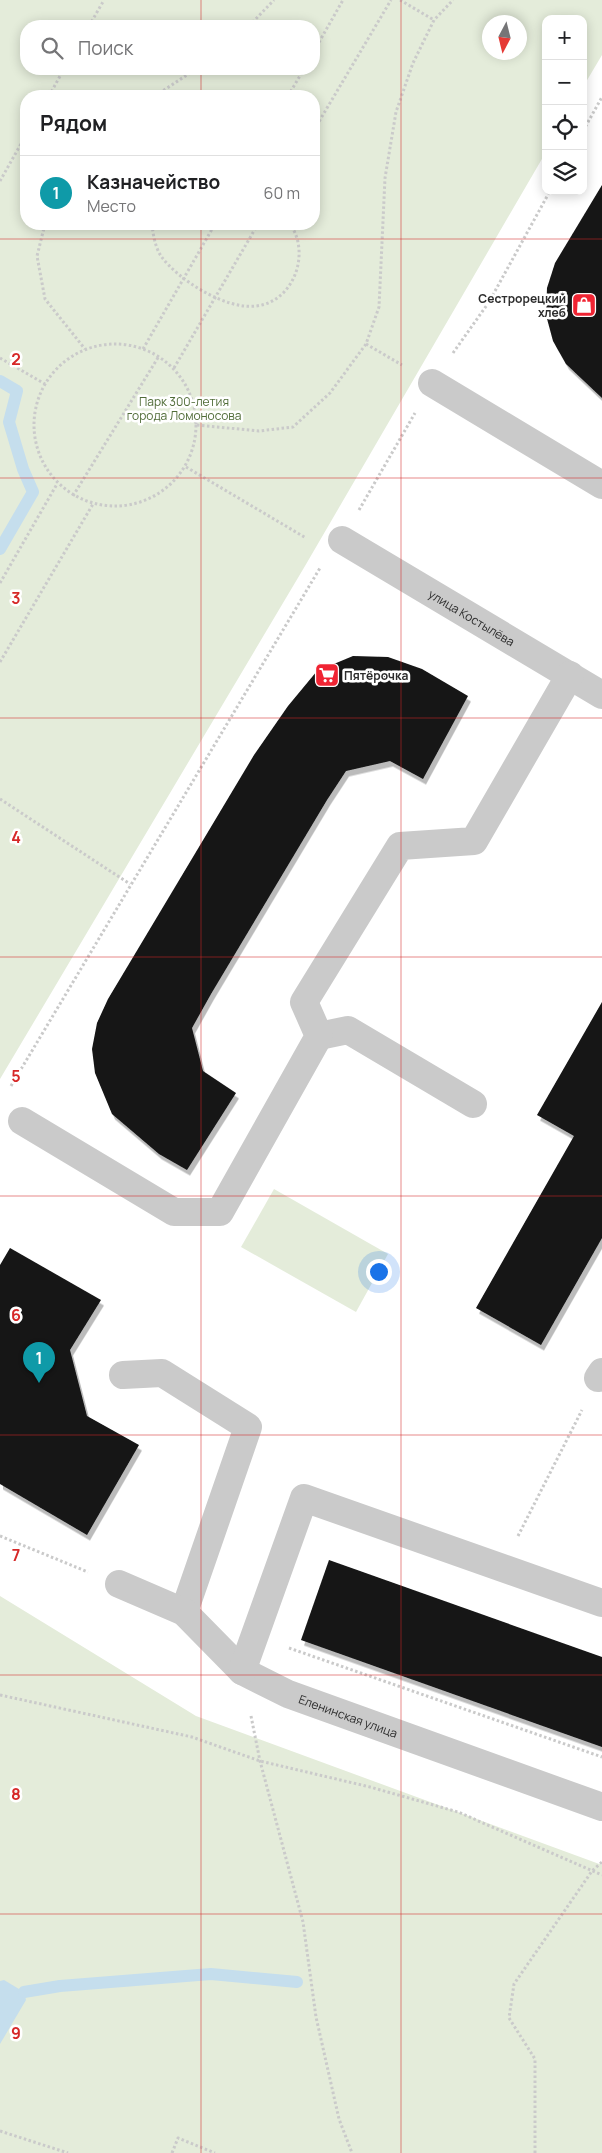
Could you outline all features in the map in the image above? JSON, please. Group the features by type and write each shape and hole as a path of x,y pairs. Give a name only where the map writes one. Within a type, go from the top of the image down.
{"street":[{"path":"432,383 602,485"},
{"name":"улица Костылёва","path":"335,546 570,675 602,695"},
{"path":"319,1036 304,1002 400,846 474,841 570,675"},
{"path":"22,1121 174,1212 220,1212 319,1036 348,1030 473,1104"},
{"path":"122,1375 162,1373 248,1427 184,1612"},
{"path":"242,1670 304,1498 602,1603"},
{"name":"Еленинская улица","path":"119,1584 184,1612 242,1670 288,1694 602,1807"}],"path":[{"path":"92,20 104,0"},
{"path":"255,20 274,0"},
{"path":"320,40 343,0"},
{"path":"320,120 390,0"},
{"path":"400,0 434,20"},
{"path":"197,425 259,431 293,428 330,393 366,344 378,307 384,236 385,178 396,112 413,63 434,20 453,0"},
{"path":"52,90 60,75"},
{"path":"164,90 187,75"},
{"path":"292,90 300,75"},
{"path":"587,124 602,96"},
{"path":"0,181 20,149"},
{"path":"10,1088 130,884 432,383 489,302 548,195"},
{"path":"44,230 37,256 45,299 85,349"},
{"path":"153,230 154,239 162,256 183,278 214,298 240,306 257,306 269,302 285,291 296,274 300,257 299,243 293,230"},
{"path":"143,349 211,230"},
{"path":"174,368 254,230"},
{"path":"114,344 143,349 159,356 174,368 191,394 197,425 195,447 186,467 162,493 129,506 93,504 73,496 57,484 37,451 34,413 45,384 65,360 85,349 114,344"},
{"path":"366,344 432,383"},
{"path":"73,496 159,356"},
{"path":"0,358 45,384"},
{"path":"186,467 335,546"},
{"path":"0,583 57,484"},
{"path":"0,662 93,504"},
{"path":"0,799 130,884"},
{"path":"502,1568 600,1375"},
{"path":"0,1536 119,1584"},
{"path":"255,1636 602,1758"},
{"path":"242,1670 260,1761 303,1922 316,2017 340,2119 352,2153"},
{"path":"0,1695 192,1737 260,1761 370,1787 458,1812 602,1875"},
{"path":"535,2153 535,2059 510,2018 514,1984 592,1871 602,1862"},
{"path":"0,2131 68,2153"},
{"path":"172,2153 178,2138 215,2153"}],"green space":[{"name":"Парк 300-летия города Ломоносова","path":"0,0 602,0 602,55 587,80 587,15 542,15 542,159 305,566 0,1079"},
{"path":"274,1189 388,1254 356,1312 241,1247"},
{"path":"0,1596 196,1716 602,1865 602,2153 0,2153"}],"water":[{"path":"4,1980 24,1992 26,2000 0,2044 0,1981"}],"building":[{"path":"602,185 602,398 566,364 553,341 546,315 547,288 555,263"},
{"path":"353,656 388,657 422,669 468,696 423,779 390,761 346,771 211,994 192,1028 203,1071 236,1093 187,1170 159,1154 112,1114 95,1073 92,1049 97,1023 108,999 254,755 288,706 317,671"},
{"path":"602,1002 602,1238 541,1345 476,1308 574,1136 537,1115"},
{"path":"10,1248 101,1300 70,1350 87,1416 139,1445 87,1535 0,1484 0,1265"},
{"path":"329,1560 602,1657 602,1747 301,1640"}],"waterway":[{"path":"0,381 17,391 9,422 23,469 33,492 0,549"},
{"path":"24,1992 60,1986 211,1974 297,1982"}],"place":[{"name":"Сестрорецкий хлеб","path":"584,305"},
{"name":"Пятёрочка","path":"327,675"},
{"name":"Казначейство","path":"39,1383"}]}
